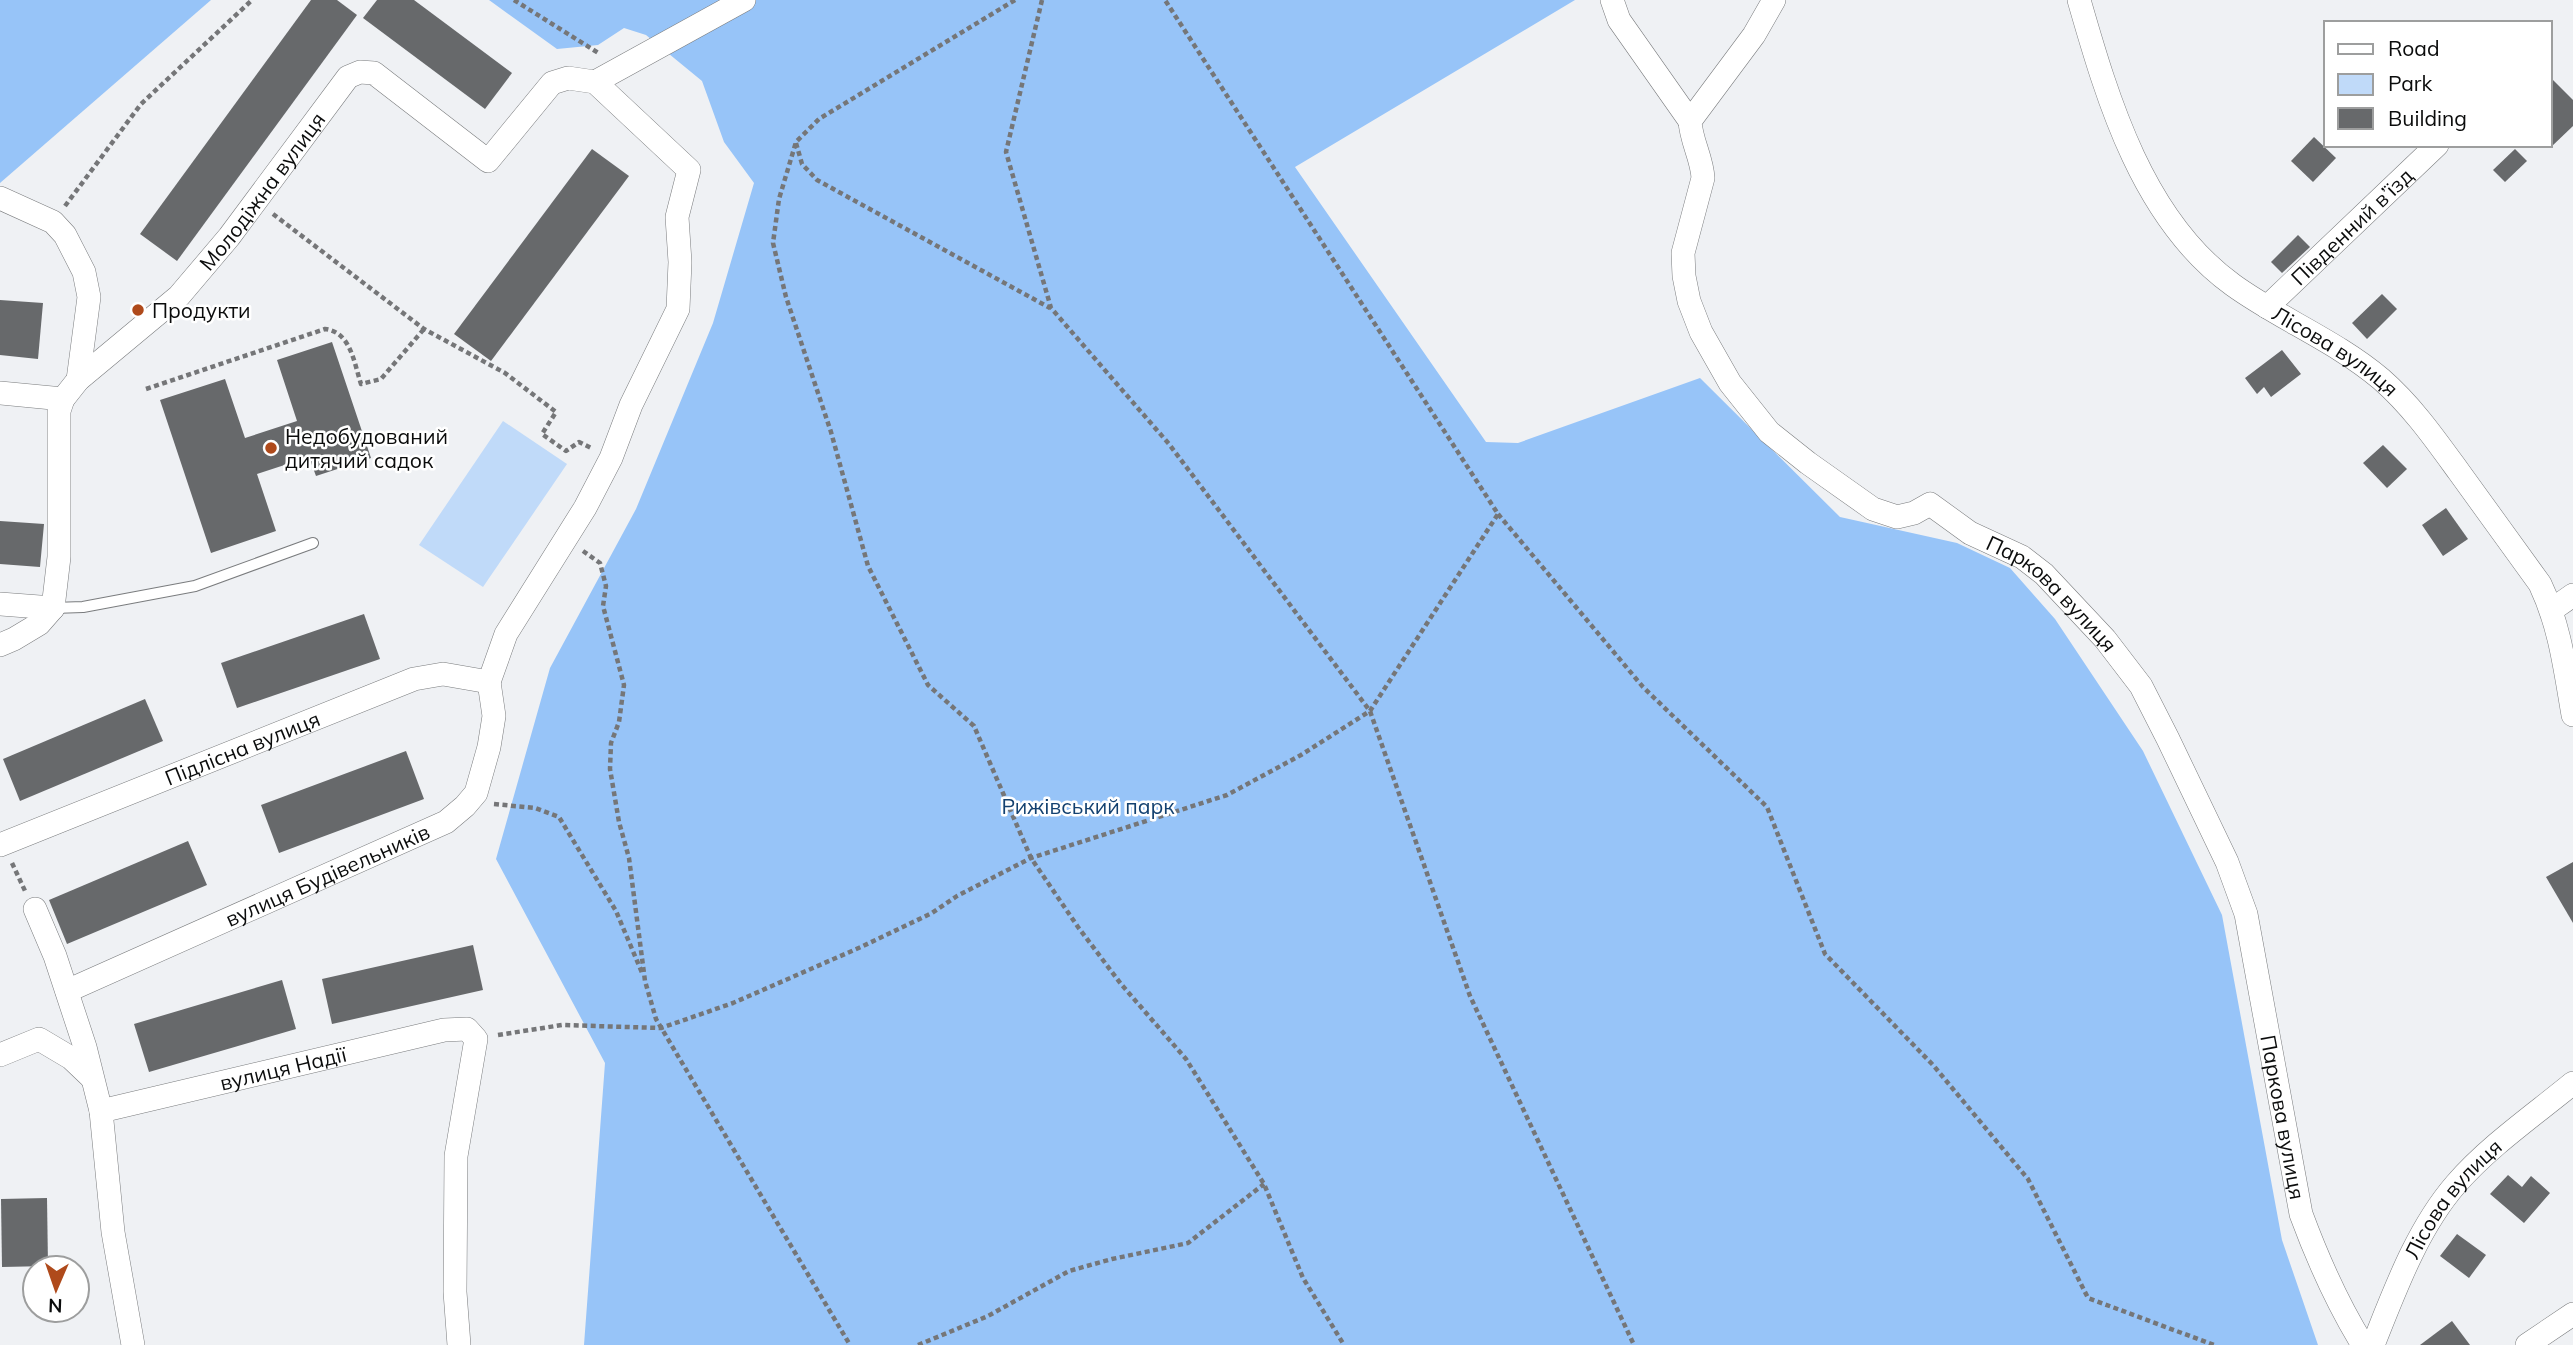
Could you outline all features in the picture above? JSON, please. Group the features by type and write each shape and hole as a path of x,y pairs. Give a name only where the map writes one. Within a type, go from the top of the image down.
{"street":[{"path":"489,682 506,634 585,508 606,468 631,405 678,309 680,262 677,217 689,170 595,82 744,0"},
{"path":"1612,0 1619,20 1690,121 1754,36 1774,0"},
{"name":"Лісова вулиця","path":"2080,0 2113,112 2133,157 2163,208 2182,235 2212,268 2229,282 2380,378 2415,412 2540,584 2553,609 2560,636 2573,715"},
{"name":"Молодіжна вулиця","path":"63,398 78,380 179,296 229,237 348,77 360,72 374,73 488,161 552,83 568,78 595,82"},
{"name":"Паркова вулиця","path":"1690,121 1692,141 1703,167 1703,178 1683,253 1689,301 1701,332 1730,383 1750,409 1769,432 1788,448 1873,509 1897,517 1914,513 1930,504 1970,533 2022,557 2044,574 2071,602 2105,639 2141,686 2227,862 2246,914 2301,1214 2333,1293 2363,1345"},
{"name":"Південний в’їзд","path":"2267,307 2435,147"},
{"path":"0,198 52,222 65,235 84,272 89,297 78,380"},
{"path":"0,393 63,398 59,411 59,558 53,608 38,624 0,645"},
{"path":"2553,609 2573,595"},
{"path":"0,604 53,608"},
{"name":"Підлісна вулиця","path":"1,845 414,679 443,674 489,682"},
{"name":"вулиця Будівельників","path":"67,991 446,822 476,793 489,747 494,716 489,682"},
{"path":"35,909 67,991 101,1111 113,1233 133,1345"},
{"name":"вулиця Надії","path":"101,1111 444,1030 471,1034"},
{"path":"459,1345 455,1292 456,1156 471,1034"},
{"path":"0,1055 39,1039 71,1058 93,1078"},
{"name":"Лісова вулиця","path":"2374,1345 2397,1285 2428,1224 2454,1185 2573,1083"},
{"path":"2526,1345 2573,1314"}],"lane":[{"path":"53,608 83,607 195,586 313,543"}],"path":[{"path":"52,222 141,104 252,0"},
{"path":"514,0 622,67"},
{"path":"1015,0 819,119 796,142 779,199 774,243 786,297 831,432 867,566 929,685 974,726 1031,858 1121,985 1186,1059 1264,1184 1303,1278 1344,1345"},
{"path":"1042,0 1006,152 1051,308"},
{"path":"1165,0 1498,514 1643,687 1767,807 1825,954 1933,1065 2028,1179 2088,1298 2214,1345"},
{"path":"796,142 802,164 817,180 1051,308 1169,444 1370,711 1469,996 1634,1345"},
{"path":"256,201 424,329 505,373 556,412 542,434 566,451 579,442"},
{"path":"146,389 325,329 336,331 344,338 361,384 381,379 424,329"},
{"path":"471,1034 562,1025 661,1028 733,1003 861,947 932,913 957,896 1031,858 1227,795 1301,755 1370,711 1498,514"},
{"path":"569,534 580,548 600,563 606,586 603,606 624,685 619,722 611,743 610,769 629,858 645,981"},
{"path":"476,793 482,801 500,806 535,808 559,817 616,911 645,981 656,1020 850,1345"},
{"path":"1,845 35,909"},
{"path":"918,1345 988,1316 1069,1271 1188,1243 1264,1184"}],"green space":[{"path":"0,0 211,0 0,183"},
{"name":"Рижівський парк","path":"489,0 1575,0 1295,167 1486,442 1518,443 1700,378 1840,517 1957,543 2010,568 2055,619 2143,751 2222,915 2282,1240 2318,1345 584,1345 605,1063 496,859 550,668 636,509 713,323 754,183 724,142 702,81 646,35 624,28 598,45 557,49"},
{"path":"503,421 567,464 483,587 419,545"}],"building":[{"path":"311,0 337,0 357,15 177,261 140,234"},
{"path":"377,0 414,0 512,73 485,109 363,18"},
{"path":"2552,79 2573,100 2573,126 2552,146"},
{"path":"2314,137 2336,158 2313,182 2291,161"},
{"path":"592,149 629,176 491,361 454,334"},
{"path":"2515,149 2527,161 2505,182 2493,170"},
{"path":"2298,235 2310,247 2282,273 2271,262"},
{"path":"2382,294 2397,309 2367,339 2352,323"},
{"path":"0,300 43,303 38,359 0,355"},
{"name":"Недобудований дитячий садок","path":"332,342 371,458 316,476 309,457 257,474 276,531 211,553 160,400 225,379 245,438 297,421 277,360"},
{"path":"2282,350 2301,374 2271,397 2264,387 2257,394 2245,378"},
{"path":"2383,445 2407,469 2387,488 2363,463"},
{"path":"2446,508 2468,539 2443,556 2422,525"},
{"path":"0,521 44,524 40,567 0,564"},
{"path":"364,614 380,659 237,708 221,663"},
{"path":"145,699 163,741 20,801 3,759"},
{"path":"406,751 424,799 279,853 261,805"},
{"path":"188,841 207,885 67,944 49,900"},
{"path":"2573,862 2573,923 2546,877"},
{"path":"473,945 483,990 332,1024 322,979"},
{"path":"282,980 296,1029 149,1072 134,1024"},
{"path":"2508,1175 2522,1187 2531,1176 2550,1193 2524,1223 2490,1194"},
{"path":"47,1198 48,1254 21,1254 21,1267 2,1267 1,1199"},
{"path":"2457,1234 2486,1255 2469,1278 2440,1256"},
{"path":"2452,1321 2470,1345 2420,1345"}],"place":[{"name":"Продукти","path":"138,310"},
{"name":"Недобудований дитячий садок","path":"271,448"}]}
